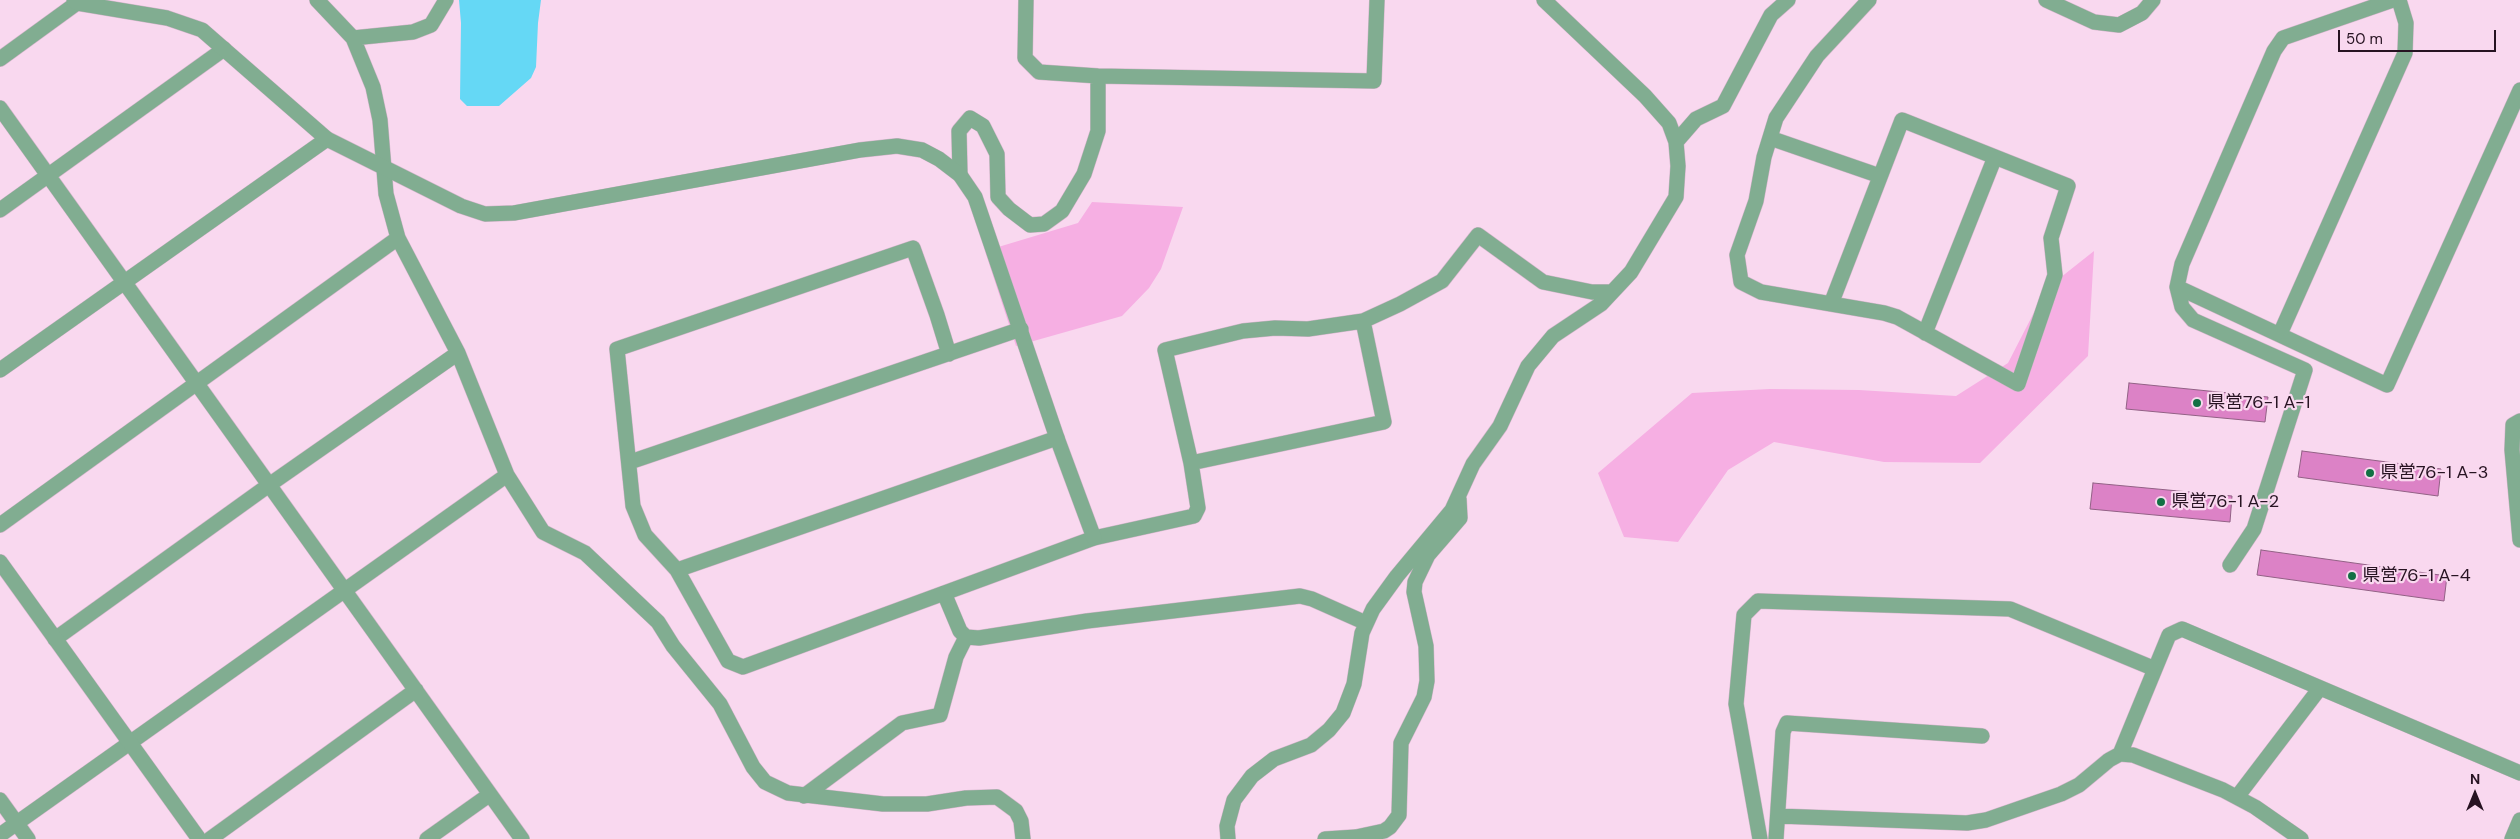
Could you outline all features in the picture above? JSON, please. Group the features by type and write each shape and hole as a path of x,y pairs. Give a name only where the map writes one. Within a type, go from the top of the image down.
{"street":[{"path":"317,0 353,38 373,87 380,120 386,194 398,238 458,353 507,475 543,532 585,553 658,622 674,646 720,704 758,776 775,789 804,796 901,805 992,796 1003,799 1016,810 1021,821 1022,839"},
{"path":"353,38 413,32 432,26 446,0"},
{"path":"1026,0 1025,58 1039,72 1098,76 1374,81 1377,0"},
{"path":"1228,839 1227,826 1234,800 1252,776 1274,759 1311,745 1329,730 1343,713 1354,684 1362,633 1366,623 1383,594 1442,524 1459,499 1473,464 1500,426 1528,366 1553,336 1601,304 1631,272 1676,197 1678,166 1676,142 1668,123 1645,96 1544,0"},
{"path":"1676,142 1696,119 1723,106 1771,15 1788,0"},
{"path":"1831,304 1902,120 2068,186 2051,238 2055,275 2018,384 1925,333 1884,313 1831,304 1761,292 1741,282 1737,255 1756,201 1764,157 1776,118 1817,56 1869,0"},
{"path":"2046,0 2094,22 2120,26 2142,13 2153,0"},
{"path":"2230,565 2254,529 2305,370 2193,320 2182,307 2178,287 2185,256 2274,51 2283,38 2393,0"},
{"path":"2280,334 2405,53 2406,23 2399,0"},
{"path":"0,59 76,1 167,18 202,30 327,139 461,206 485,214 514,213 860,150 897,146 922,150 939,158 960,175 975,197 985,220 1057,438 1094,538"},
{"path":"0,210 224,49"},
{"path":"960,175 959,131 970,118 983,126 997,154 998,197 1009,209 1030,225 1044,224 1062,211 1084,174 1098,131 1098,76"},
{"path":"2178,287 2387,385 2520,90"},
{"path":"0,108 522,839"},
{"path":"1770,138 1880,176"},
{"path":"0,370 327,139"},
{"path":"1925,333 1995,157"},
{"path":"949,354 938,315 913,248 617,349 633,506 645,535 677,570 728,661 743,667 1094,538 1194,516 1198,508 1191,464 1164,350 1243,331 1275,328 1308,329 1363,321 1400,304 1442,281 1478,235 1542,282 1592,292 1612,292"},
{"path":"0,525 398,238"},
{"path":"1191,464 1384,422 1363,321"},
{"path":"630,462 1021,329"},
{"path":"55,639 269,485 458,353"},
{"path":"2520,421 2513,426 2512,450 2520,540"},
{"path":"677,570 1057,438"},
{"path":"0,835 507,475"},
{"path":"1325,839 1384,831 1390,827 1399,815 1401,805 1401,743 1424,697 1427,681 1426,646 1414,592 1415,582 1428,555 1460,518 1459,499"},
{"path":"0,562 199,839"},
{"path":"944,593 960,631 966,637 979,638 1087,621 1300,596 1312,599 1366,623"},
{"path":"1760,839 1736,704 1744,615 1758,601 2010,609 2155,669"},
{"path":"2120,754 2169,635 2182,629 2520,773"},
{"path":"804,796 902,723 940,715 956,657 966,637"},
{"path":"2237,797 2320,688"},
{"path":"210,839 416,690"},
{"path":"1776,839 1783,732 1787,723 1982,736"},
{"path":"1778,816 1966,823 1986,820 2061,794 2079,785 2109,760 2120,754 2133,755 2211,784 2237,797 2301,839"},
{"path":"427,839 490,794"},
{"path":"0,800 28,839"},
{"path":"2512,839 2520,820"}],"shaded area":[{"path":"1092,202 1183,207 1161,269 1149,288 1122,316 1016,346 985,251 1078,223"},
{"path":"2094,251 2088,356 1980,463 1884,462 1774,442 1728,470 1678,542 1624,537 1598,473 1692,393 1770,389 1859,390 1956,396 2008,363 2046,289"}],"water":[{"path":"459,0 541,0 536,67 531,78 499,106 467,106 460,99 461,23"}],"building":[{"name":"県営76-1 A-1","path":"2129,383 2268,397 2265,422 2126,409"},
{"name":"県営76-1 A-3","path":"2302,451 2441,469 2438,496 2298,477"},
{"name":"県営76-1 A-2","path":"2093,483 2232,496 2230,522 2090,509"},
{"name":"県営76-1 A-4","path":"2261,550 2447,576 2444,601 2257,575"}],"place":[{"name":"県営76-1 A-1","path":"2197,403"},
{"name":"県営76-1 A-3","path":"2370,473"},
{"name":"県営76-1 A-2","path":"2161,502"},
{"name":"県営76-1 A-4","path":"2352,576"}]}
